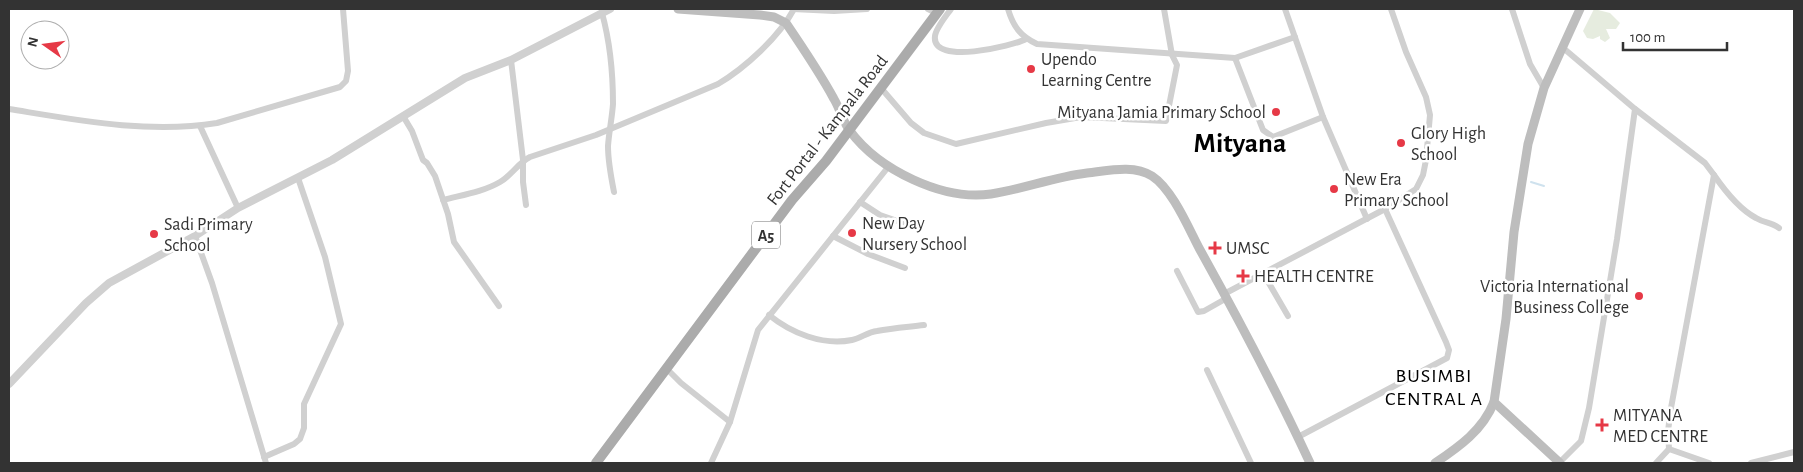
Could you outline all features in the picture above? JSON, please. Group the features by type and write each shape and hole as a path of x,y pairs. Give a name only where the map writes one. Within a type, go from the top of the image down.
{"main road":[{"path":"678,9 760,15 774,17 786,23 834,99 849,130 889,166 931,186 964,194 990,194 1073,175 1126,169 1153,176 1176,206 1225,296 1310,463"},
{"path":"1435,463 1465,441 1488,419 1494,402 1506,319 1514,232 1528,144 1544,88 1580,9"},
{"name":"Fort Portal - Kampala Road","path":"596,463 792,200 881,88 934,10"},
{"path":"1494,402 1556,462"}],"street":[{"path":"9,108 61,118 142,127 200,126 217,123 340,87 346,81 348,71 343,9"},
{"path":"9,384 86,303 109,284 195,236 238,208 332,160 465,78 511,60 610,9"},
{"path":"443,200 482,190 499,183 509,176 523,160 609,129 718,84 730,77 767,44 786,23 794,9 834,11 867,9"},
{"path":"951,9 935,35 936,43 941,49 956,53 1015,45 1026,39"},
{"path":"1008,9 1015,29 1026,39 1037,44 1235,58 1295,37"},
{"path":"881,88 911,123 924,133 956,144 1046,123 1081,117 1166,121 1177,65 1172,55 1164,9"},
{"path":"1286,9 1323,117 1367,219"},
{"path":"1177,271 1198,312 1204,311 1263,273 1367,219 1412,192 1423,175 1430,115 1426,97 1406,52 1391,9"},
{"path":"1512,9 1530,64 1544,88"},
{"path":"602,13 608,34 612,70 613,104 609,129 609,168 614,192"},
{"path":"1562,47 1634,109 1705,163 1724,190 1756,218 1774,224 1778,228"},
{"path":"1235,58 1263,130 1267,135 1272,137 1323,117"},
{"path":"511,60 523,160 526,205"},
{"path":"1556,462 1576,448 1584,434 1596,377 1610,286 1634,109"},
{"path":"403,116 412,131 423,160 435,176 454,242 500,306"},
{"path":"200,126 238,208"},
{"path":"711,463 730,422 758,330 889,166"},
{"path":"1656,463 1669,449 1668,431 1671,408 1714,175"},
{"path":"195,236 212,283 265,460 300,439 304,428 304,404 341,324 325,257 298,178"},
{"path":"860,202 880,215 906,224"},
{"path":"1298,437 1447,358 1449,350 1446,342 1385,209"},
{"path":"832,236 868,254 905,268"},
{"path":"1263,273 1288,316"},
{"path":"769,315 777,322 812,338 829,342 854,340 876,331 924,325"},
{"path":"667,369 681,383 730,422"},
{"path":"1207,370 1251,463"},
{"path":"1669,449 1709,463"},
{"path":"1750,463 1794,452"}],"shaded area":[{"path":"1594,9 1610,13 1620,23 1616,29 1606,29 1610,38 1605,42 1600,39 1600,36 1593,39 1587,38 1583,31"}],"waterway":[{"path":"1531,182 1544,186"}],"place":[{"name":"Upendo Learning Centre","path":"1031,69"},
{"name":"Mityana Jamia Primary School","path":"1276,112"},
{"name":"Glory High School","path":"1401,143"},
{"name":"New Era Primary School","path":"1334,189"},
{"name":"New Day Nursery School","path":"852,233"},
{"name":"Sadi Primary School","path":"154,234"},
{"name":"UMSC","path":"1215,248"},
{"name":"HEALTH CENTRE","path":"1243,276"},
{"name":"Victoria International Business College","path":"1639,296"},
{"name":"MITYANA MED CENTRE","path":"1602,425"}],"district":[{"name":"Mityana","path":"1240,142"},
{"name":"BUSIMBI CENTRAL A","path":"1434,386"}]}
